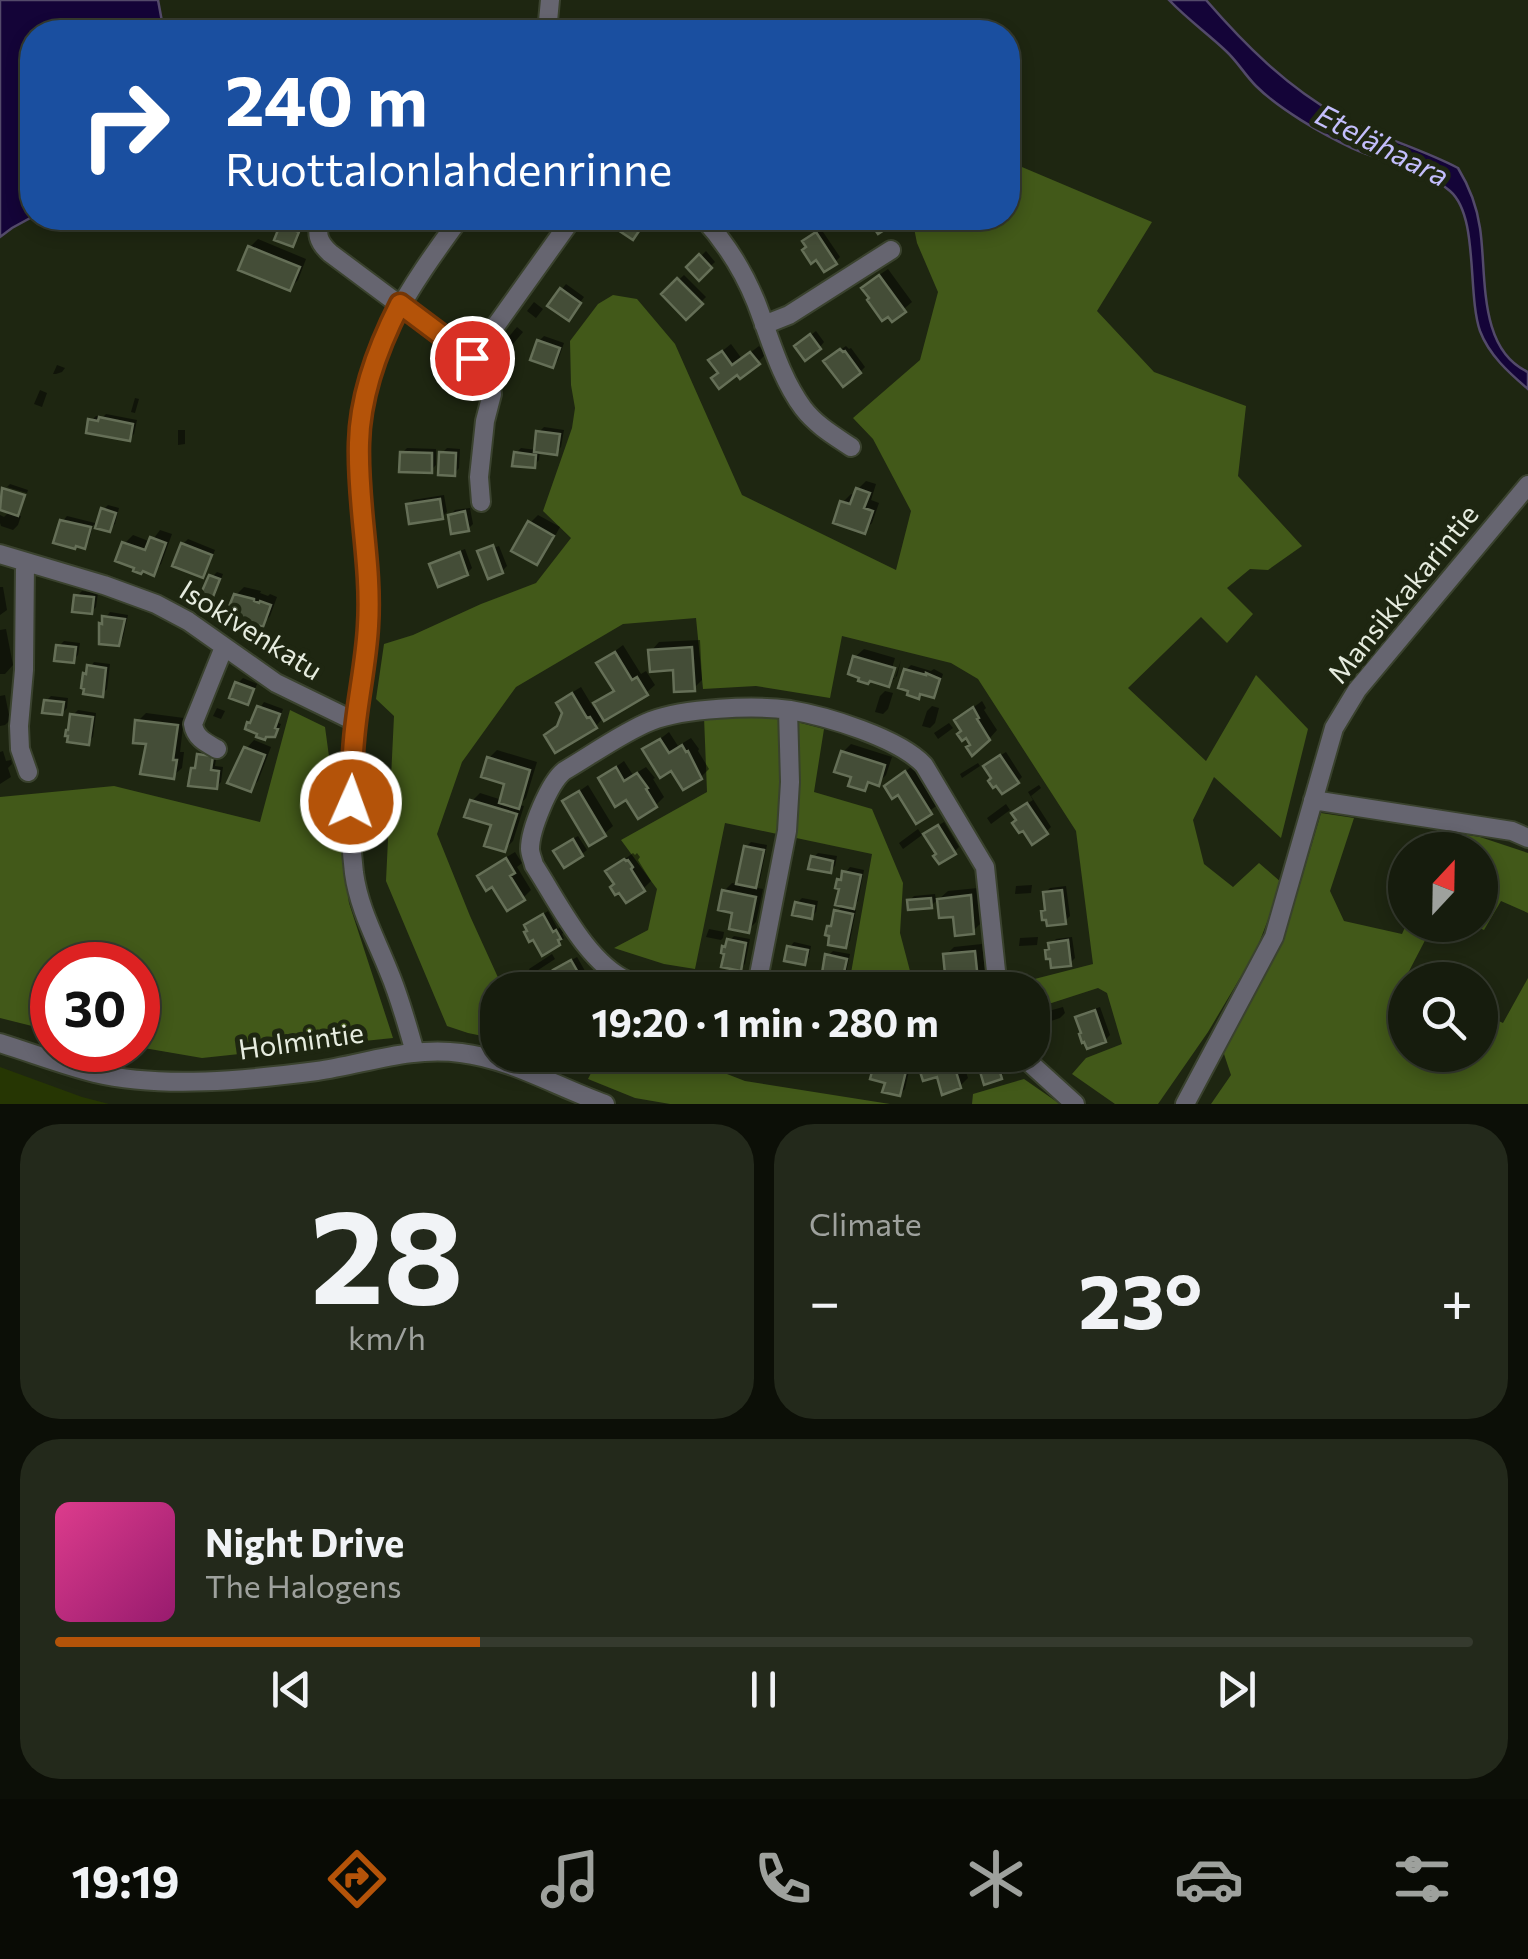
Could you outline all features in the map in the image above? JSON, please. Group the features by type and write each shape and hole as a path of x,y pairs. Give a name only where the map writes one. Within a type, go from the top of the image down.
{"street":[{"path":"318,230 321,244 330,254 472,358 488,376 492,394 484,421 481,502"},
{"path":"415,1052 391,975 360,902 354,872 351,802 368,626 360,419 371,372 389,326 452,230"},
{"path":"472,358 563,230"},
{"path":"712,230 736,260 776,358 803,408 820,427 851,447"},
{"path":"764,324 789,315 890,250"},
{"name":"Mansikkakarintie","path":"1185,1104 1274,937 1334,728 1356,690 1528,485"},
{"name":"Isokivenkatu","path":"0,554 134,595 188,620 276,683 356,722"},
{"path":"25,563 20,749 28,772"},
{"path":"217,749 201,740 193,724 224,647"},
{"path":"612,972 591,953 534,865 531,840 548,790 564,772 648,722 666,716 735,709 788,710 842,724 899,744 914,754 985,867 996,972"},
{"path":"760,972 788,832 788,710"},
{"path":"1312,800 1520,835 1528,816"},
{"name":"Holmintie","path":"0,1043 99,1074 178,1080 278,1076 415,1052 463,1053 521,1069 605,1104"},
{"path":"1040,1072 1075,1104"}],"green space":[{"path":"1020,166 1152,222 1097,311 1154,372 1246,406 1238,476 1302,546 1268,570 1250,569 1227,588 1253,614 1227,643 1201,617 1128,688 1206,761 1256,675 1308,729 1281,838 1214,777 1193,820 1204,864 1233,887 1259,863 1282,883 1256,951 1208,1032 1158,1104 1115,1104 1072,1074 1086,1058 1122,1044 1107,993 1098,988 1050,1004 1050,975 1093,964 1076,831 978,679 951,663 842,636 830,698 756,686 703,689 696,618 623,624 516,687 462,762 437,834 496,972 480,972 480,1035 447,1026 386,881 394,716 376,699 384,644 536,583 571,538 543,511 572,428 575,408 570,341 598,304 613,295 637,299 675,344 742,495 896,570 911,511 873,439 853,418 920,360 938,292 914,230 1020,230"},
{"path":"290,710 325,727 349,903 393,1038 202,1058 160,1051 160,942 30,942 30,1026 0,1018 0,797 114,786 260,822"},
{"path":"774,716 824,729 814,792 872,809 903,883 900,933 910,972 851,972 872,854 725,823 695,969 614,948 648,930 657,889 621,840 707,792 704,717"},
{"path":"1321,813 1354,818 1330,891 1344,921 1388,931 1388,942 1424,942 1414,962 1388,962 1388,1072 1498,1072 1498,1021 1503,1023 1528,978 1528,1104 1211,1104 1231,1075 1223,1051 1274,959"},
{"path":"1498,843 1528,853 1528,913 1501,901 1498,906"},
{"path":"0,1067 82,1097 109,1104 0,1104"},
{"path":"592,1072 722,1072 745,1081 890,1104 670,1104 635,1098 588,1079"},
{"path":"1024,1079 1060,1104 972,1104 973,1094"}],"water":[{"path":"0,0 158,0 162,20 20,20 20,224 0,237"},
{"name":"Etelähaara","path":"1169,0 1206,0 1267,64 1301,92 1353,123 1458,168 1479,220 1492,328 1512,361 1528,372 1528,389 1494,356 1480,331 1469,236 1459,203 1450,191 1416,171 1340,142 1289,112 1265,95 1230,55"}],"building":[{"path":"278,230 299,232 293,247 274,240"},
{"path":"618,230 640,230 633,240"},
{"path":"816,232 837,264 824,272 816,260 811,264 802,250 806,247 802,241"},
{"path":"248,246 300,267 290,291 238,270"},
{"path":"699,254 712,268 699,281 686,267"},
{"path":"879,275 906,312 892,322 888,317 882,321 861,288"},
{"path":"677,278 703,304 686,320 661,294"},
{"path":"560,288 581,303 569,321 547,306"},
{"path":"810,334 821,349 805,361 794,346"},
{"path":"537,340 560,348 553,368 530,360"},
{"path":"840,349 861,373 843,387 823,361"},
{"path":"722,351 732,365 750,352 760,364 719,389 711,378 718,373 708,360"},
{"path":"99,417 133,424 130,441 86,433 88,419 98,421"},
{"path":"536,431 560,434 557,455 534,452"},
{"path":"400,452 432,453 432,473 399,472"},
{"path":"439,452 456,453 455,476 438,475"},
{"path":"514,452 536,455 535,468 512,466"},
{"path":"2,488 25,495 18,516 0,510"},
{"path":"856,488 870,493 864,508 873,511 865,534 833,523 840,501 850,504"},
{"path":"440,499 443,519 409,524 406,504"},
{"path":"101,508 116,513 110,532 95,528"},
{"path":"465,511 469,531 451,534 448,515"},
{"path":"60,520 91,527 85,549 53,543"},
{"path":"528,521 554,536 537,565 511,551"},
{"path":"150,537 166,543 154,576 115,561 122,542 145,550"},
{"path":"181,543 212,555 203,578 172,566"},
{"path":"493,545 503,573 488,579 477,551"},
{"path":"460,552 468,575 438,587 429,564"},
{"path":"209,575 220,579 211,602 199,598"},
{"path":"234,594 271,605 263,627 237,618 236,623 229,621 231,616 226,614"},
{"path":"74,595 94,597 92,614 72,612"},
{"path":"102,616 125,619 119,646 99,644"},
{"path":"56,645 76,647 74,663 54,661"},
{"path":"692,647 695,691 674,692 673,670 650,672 648,650"},
{"path":"615,652 632,680 637,677 648,695 604,721 593,703 614,691 596,663"},
{"path":"853,656 895,668 889,687 858,681 859,678 848,674"},
{"path":"87,665 106,668 103,697 83,694"},
{"path":"904,669 940,679 934,698 920,694 919,699 898,688"},
{"path":"235,682 254,689 248,705 229,698"},
{"path":"572,693 597,728 555,753 544,735 557,726 562,713 556,703"},
{"path":"44,700 64,702 62,715 42,713"},
{"path":"257,706 280,714 275,737 265,740 245,729"},
{"path":"973,707 990,740 972,756 966,738 962,741 957,734 961,731 954,720"},
{"path":"70,714 93,717 89,745 67,742"},
{"path":"135,720 178,725 174,779 140,774 146,744 133,743"},
{"path":"660,739 669,753 682,745 702,779 683,790 671,771 660,778 642,749"},
{"path":"244,747 265,755 251,792 227,783"},
{"path":"841,751 885,765 879,786 868,782 865,791 848,786 851,777 834,772"},
{"path":"197,754 213,756 211,770 219,771 217,789 188,786"},
{"path":"1000,755 1019,783 1002,794 988,781 991,778 983,766"},
{"path":"487,757 530,770 519,809 499,803 504,784 481,777"},
{"path":"616,767 624,781 637,773 657,807 638,819 626,800 615,807 598,778"},
{"path":"905,771 932,814 916,824 898,795 892,799 884,786"},
{"path":"579,791 606,836 589,846 562,801"},
{"path":"470,800 517,814 505,852 484,846 491,825 464,817"},
{"path":"1027,803 1048,834 1032,845 1012,823 1016,820 1011,813"},
{"path":"938,825 956,854 939,864 923,834"},
{"path":"573,839 583,856 564,868 553,851"},
{"path":"744,846 764,850 756,888 736,884"},
{"path":"811,856 833,861 831,873 808,869"},
{"path":"506,858 515,873 510,876 525,900 507,911 492,887 486,891 477,876"},
{"path":"624,859 633,867 645,891 626,903 619,893 615,895 610,887 614,884 605,871"},
{"path":"842,871 861,875 854,909 835,905 839,889 835,888"},
{"path":"722,890 756,897 749,933 729,929 732,913 718,910"},
{"path":"1062,890 1066,924 1047,926 1046,920 1042,920 1043,892"},
{"path":"971,895 974,934 955,936 953,917 939,918 937,899"},
{"path":"931,898 932,908 908,910 907,900"},
{"path":"795,902 814,906 812,919 792,915"},
{"path":"834,910 853,914 846,948 828,945 829,936 825,935"},
{"path":"543,914 561,939 560,945 542,956 533,940 529,942 524,925"},
{"path":"727,939 746,943 741,971 721,967 722,946 725,947"},
{"path":"1068,940 1071,966 1051,968 1050,959 1046,959 1048,943"},
{"path":"787,946 808,950 805,965 784,961"},
{"path":"975,951 977,972 945,972 943,954"},
{"path":"825,954 847,959 844,972 822,972"},
{"path":"571,960 578,972 554,972"},
{"path":"1095,1010 1106,1042 1087,1049 1075,1017"},
{"path":"872,1072 906,1072 900,1096 882,1092 885,1083 870,1079"},
{"path":"920,1072 956,1072 961,1088 942,1095 937,1077 923,1081"},
{"path":"980,1072 1000,1072 1002,1079 984,1085"}],"route":[{"path":"351,802 368,626 358,440 371,372 400,304 472,358"}]}
